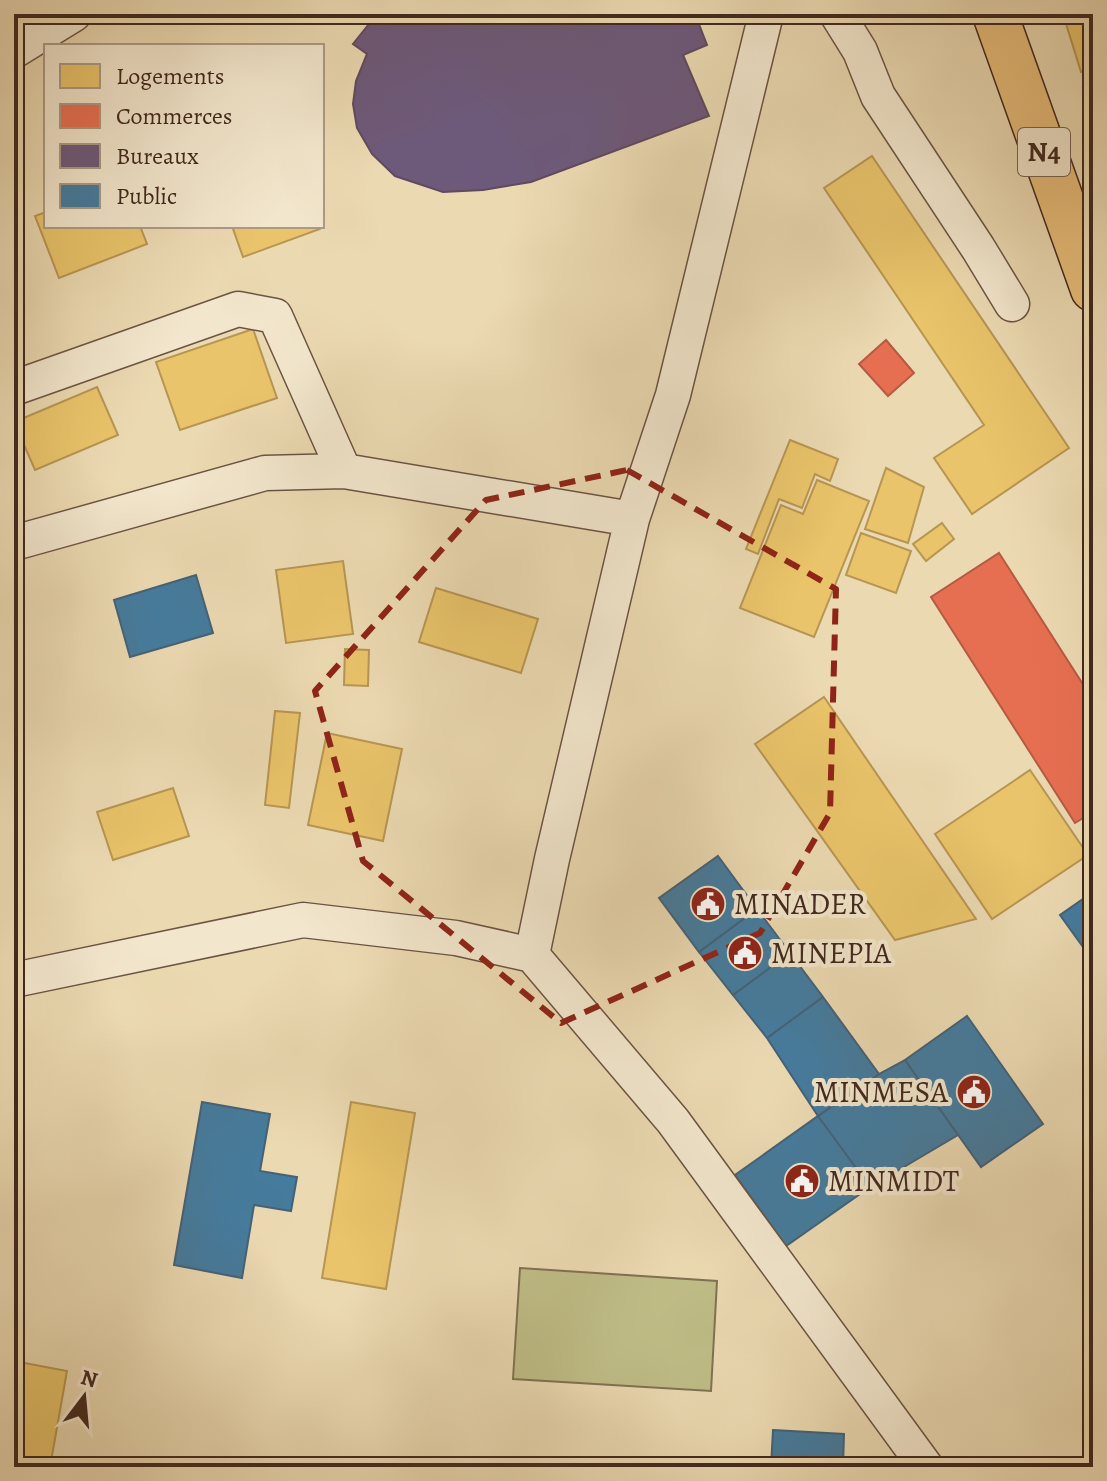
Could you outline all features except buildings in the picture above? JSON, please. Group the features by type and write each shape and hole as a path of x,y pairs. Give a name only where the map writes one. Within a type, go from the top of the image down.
{"highway":[{"name":"N4","path":"995,14 1093,289"}],"street":[{"path":"14,51 74,14"},
{"path":"532,955 632,519 673,395 766,14"},
{"path":"837,14 860,51 878,96 1012,304"},
{"path":"14,388 238,309 275,316 344,471"},
{"path":"14,543 265,473 344,471 632,519"},
{"path":"14,980 303,920 456,938 532,955 673,1121 926,1467"}],"highlighted area":[{"path":"627,470 836,589 830,813 760,933 561,1023 363,861 315,691 486,500"}],"shaded area":[{"path":"520,1268 717,1281 711,1391 513,1379"}],"place":[{"name":"MINADER","path":"708,904"},
{"name":"MINEPIA","path":"745,953"},
{"name":"MINMESA","path":"974,1092"},
{"name":"MINMIDT","path":"802,1181"}]}
